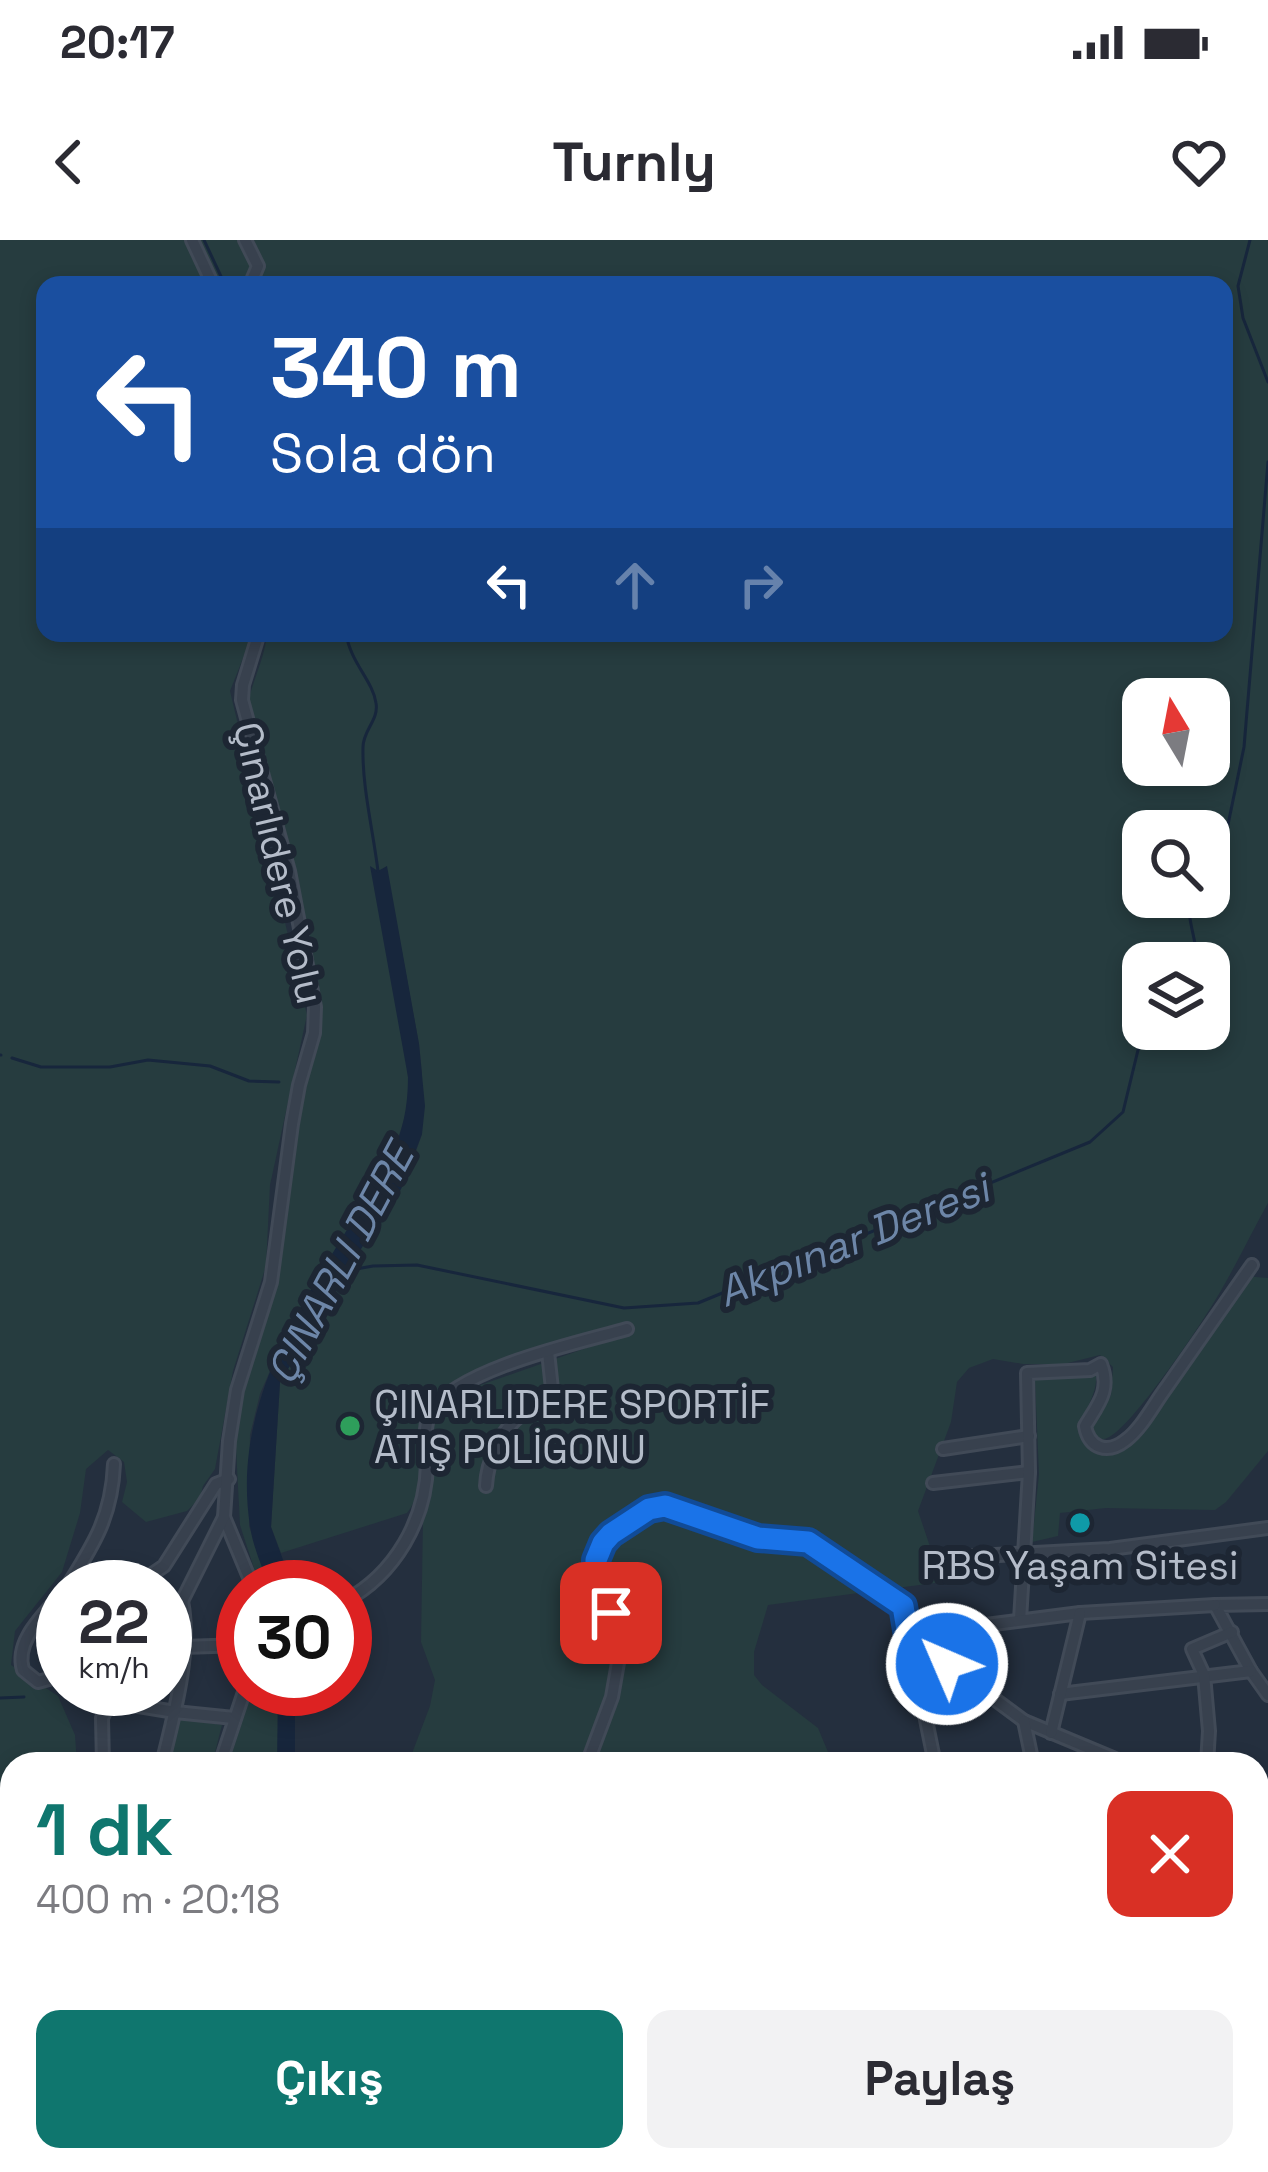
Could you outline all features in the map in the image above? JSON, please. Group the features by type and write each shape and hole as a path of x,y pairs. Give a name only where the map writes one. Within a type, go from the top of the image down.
{"street":[{"path":"192,240 209,276"},
{"path":"245,240 258,266 254,276"},
{"name":"Çınarlıdere Yolu","path":"224,1517 237,1390 271,1282 292,1124 315,1019 289,871 242,700 257,642"},
{"path":"1020,1620 1029,1472 1027,1373 1090,1370 1101,1364 1107,1380 1085,1426 1088,1438 1108,1448 1125,1442 1252,1265"},
{"path":"372,1582 406,1541 417,1519 426,1483 426,1429 433,1409 469,1381 627,1329"},
{"path":"486,1486 487,1471 509,1426 545,1400 552,1389 548,1352"},
{"path":"943,1449 1029,1436"},
{"path":"83,1560 102,1530 113,1491 114,1464"},
{"path":"932,1484 1029,1472"},
{"path":"168,1560 216,1484 229,1479"},
{"path":"590,1752 611,1696 620,1633 596,1583 596,1560 611,1534 649,1509 665,1506 758,1538 808,1542 903,1606 932,1752"},
{"path":"224,1517 242,1560"},
{"path":"192,1580 224,1517"},
{"path":"940,1558 1110,1549 1268,1528"},
{"path":"908,1636 1080,1613 1268,1604"},
{"path":"1215,1605 1268,1695"},
{"path":"1051,1733 1080,1613"},
{"path":"36,1626 19,1654 22,1670 36,1680"},
{"path":"1208,1752 1204,1675 1192,1649 1232,1633"},
{"path":"908,1636 1024,1720 1093,1752"},
{"path":"1060,1694 1251,1671"},
{"path":"192,1714 234,1718 224,1752"},
{"path":"103,1716 103,1752"},
{"path":"165,1752 174,1716"},
{"path":"1024,1720 1031,1752"}],"green space":[{"path":"0,240 1268,240 1268,1203 1197,1329 1140,1407 1112,1435 1100,1438 1091,1427 1111,1395 1113,1367 1100,1355 1064,1364 993,1359 969,1368 957,1382 951,1422 918,1511 942,1582 768,1605 754,1652 754,1675 818,1728 828,1752 413,1752 435,1680 421,1642 423,1520 434,1422 449,1401 472,1388 632,1332 622,1327 511,1358 454,1383 434,1398 423,1415 419,1485 407,1513 281,1553 271,1527 280,1382 401,1189 422,1134 419,1044 386,866 408,1107 392,1158 280,1348 260,1394 250,1435 249,1526 261,1560 251,1560 240,1525 235,1429 275,1285 306,1073 320,1027 303,922 248,702 250,694 265,642 1233,642 1233,276 36,276 36,642 249,642 230,691 307,1015 270,1185 266,1266 233,1371 215,1469 200,1498 187,1511 146,1522 122,1502 127,1482 124,1462 108,1450 86,1469 80,1513 66,1560 36,1560 36,1605 15,1631 11,1665 36,1681 36,1716 67,1716 76,1752 0,1752"},
{"path":"1244,1276 1268,1278 1268,1451 1215,1510 1106,1508 1060,1513 1058,1536 1032,1542 1039,1474 1035,1380 1096,1376 1085,1419 1087,1431 1094,1445 1125,1441"},
{"path":"241,1716 284,1716 284,1752 230,1752"},
{"path":"179,1718 222,1725 215,1752 172,1752"}],"water":[{"name":"ÇINARLI DERE","path":"370,866 378,871 387,866 419,1044 425,1106 422,1134 401,1189 280,1382 271,1527 283,1560 259,1560 251,1534 247,1483 259,1403 290,1328 392,1153 404,1119 408,1077"},
{"path":"278,1716 295,1716 295,1752 277,1752"}],"waterway":[{"path":"204,240 221,276"},
{"name":"Akpınar Deresi","path":"1250,240 1238,286 1243,318 1268,382"},
{"name":"Akpınar Deresi","path":"1230,815 1244,747 1268,462"},
{"path":"349,642 376,703 363,762 378,871"},
{"name":"Akpınar Deresi","path":"1190,918 1194,942"},
{"name":"Akpınar Deresi","path":"345,1271 417,1265 624,1308 698,1303 1090,1142 1123,1112 1138,1050"},
{"path":"12,1058 41,1067 110,1067 148,1060 210,1066 249,1081 279,1082"},
{"path":"0,1698 24,1697"}],"place":[{"name":"ÇINARLIDERE SPORTİF ATIŞ POLİGONU","path":"350,1426"},
{"name":"RBS Yaşam Sitesi","path":"1080,1523"}],"route":[{"path":"611,1613 596,1583 596,1560 603,1543 649,1509 665,1506 758,1538 808,1542 903,1606 908,1636 947,1664"}]}
